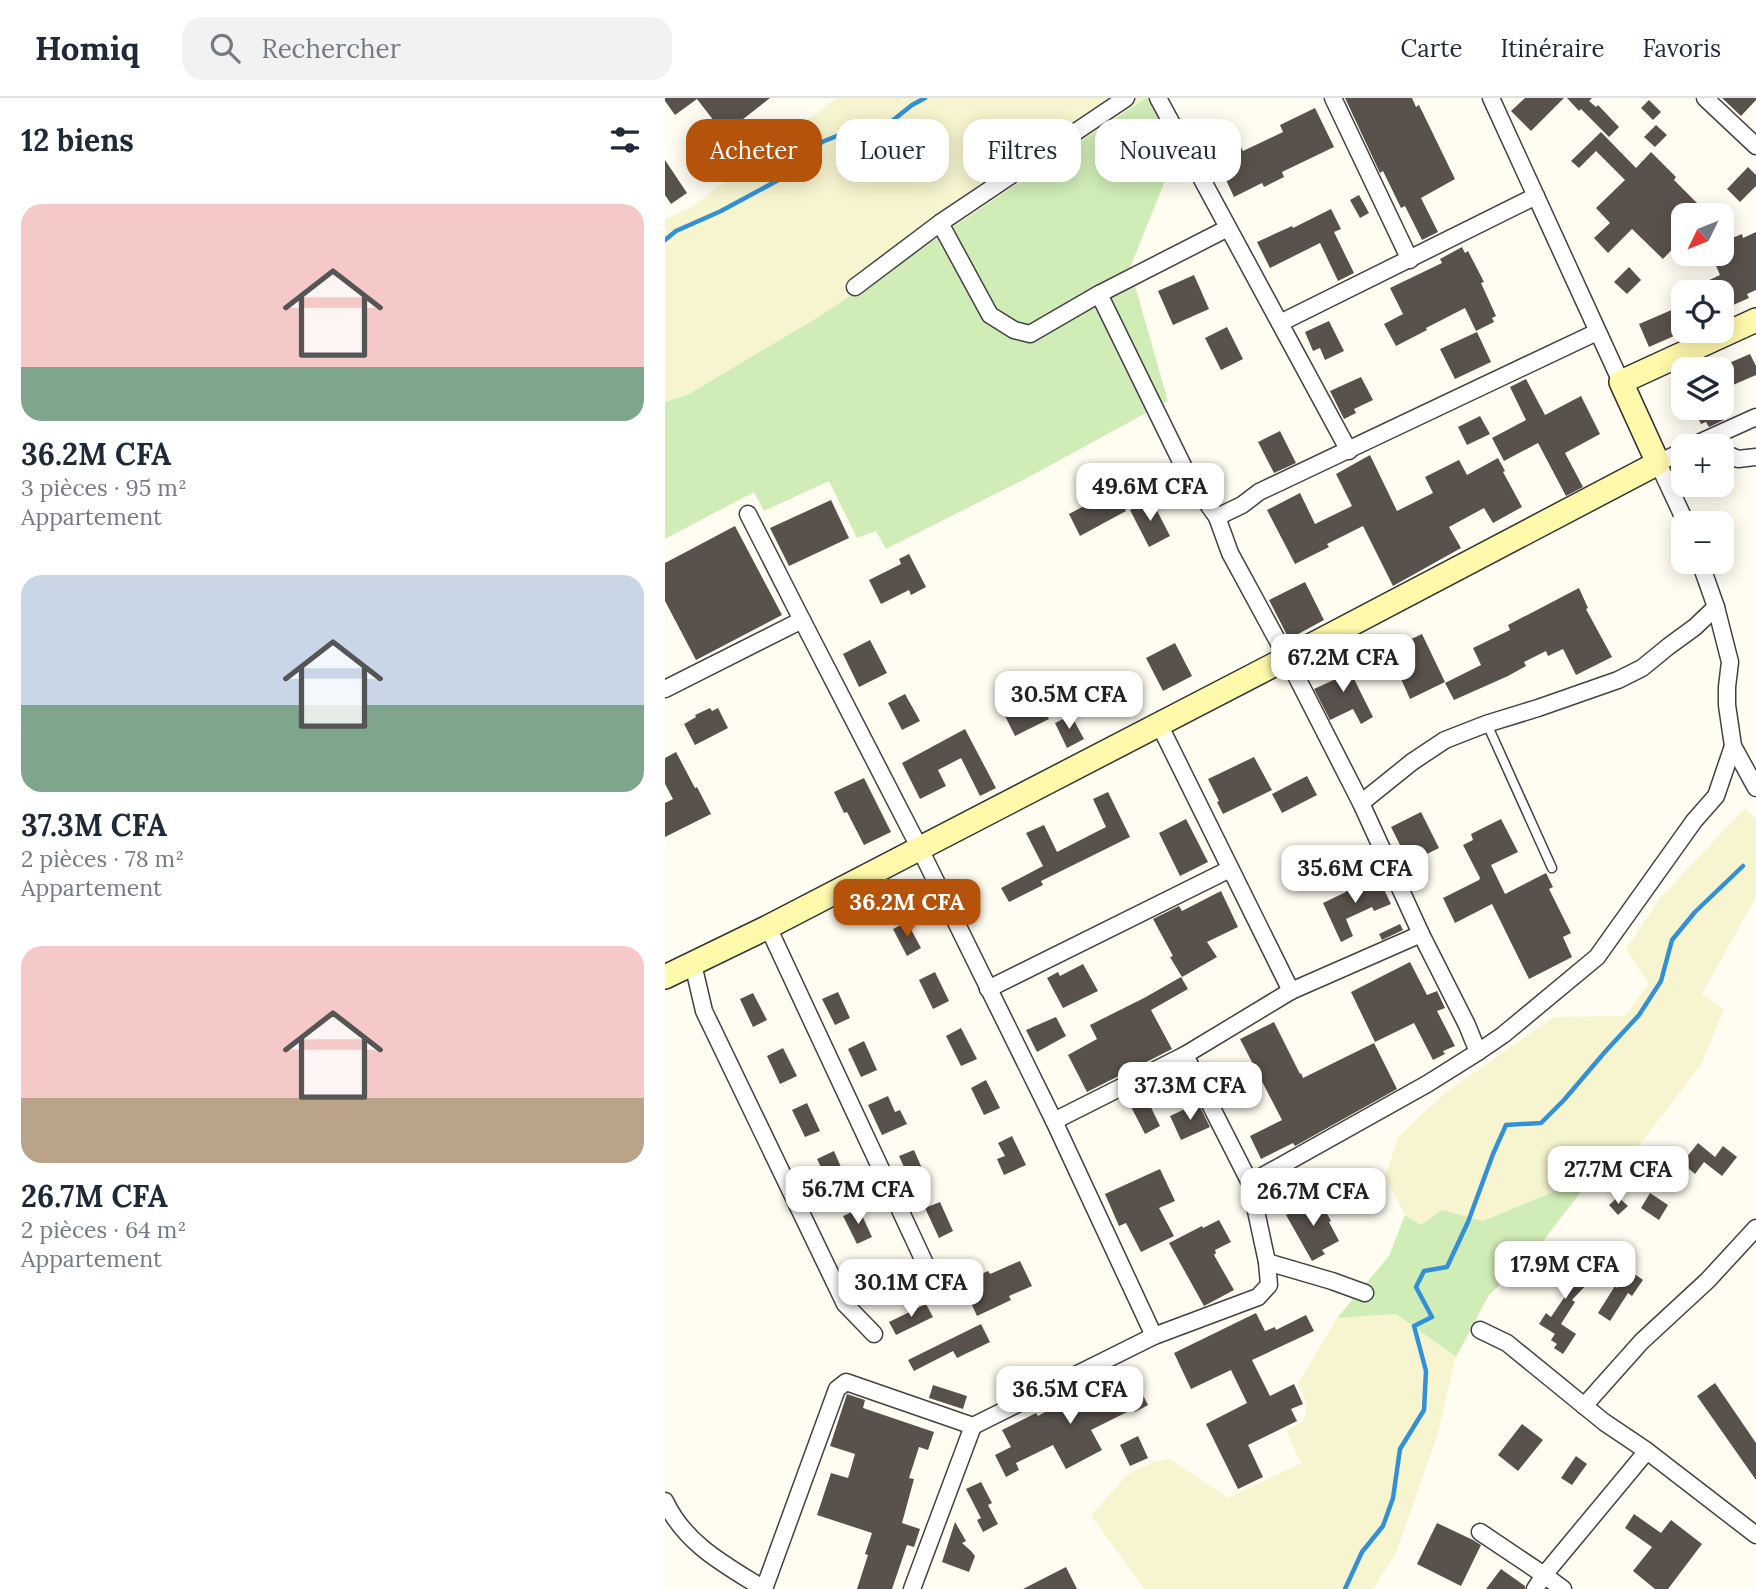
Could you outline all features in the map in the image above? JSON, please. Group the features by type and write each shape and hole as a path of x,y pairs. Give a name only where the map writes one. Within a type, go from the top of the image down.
{"street":[{"path":"855,287 940,223 1126,98"},
{"path":"1158,98 1349,451"},
{"path":"1333,98 1410,260"},
{"path":"1491,98 1680,511"},
{"path":"1705,98 1756,146"},
{"path":"1280,323 1536,196"},
{"path":"940,223 990,315 1014,330 1030,334 1099,294 1228,228"},
{"path":"1099,294 1189,478 1217,517 1230,553 1361,803 1478,1052"},
{"path":"1621,382 1756,320"},
{"path":"1217,517 1242,505 1259,492 1597,332"},
{"path":"1723,434 1756,417"},
{"path":"665,977 1287,658 1671,457"},
{"path":"1734,457 1756,457"},
{"path":"748,514 919,847 1154,1336"},
{"path":"1704,574 1730,662 1727,705 1733,746 1756,788"},
{"path":"1361,803 1412,762 1445,740 1618,680 1642,668 1716,607"},
{"path":"665,689 802,620"},
{"path":"1159,724 1291,991"},
{"path":"1250,1183 1427,1084 1478,1052 1503,1035 1597,957 1694,821 1716,796 1733,746"},
{"path":"988,989 1230,869"},
{"path":"768,926 929,1272"},
{"path":"1053,1121 1185,1055 1291,991 1421,934"},
{"path":"693,964 704,1011 845,1304 874,1334"},
{"path":"912,1589 973,1426 1154,1336 1258,1297 1269,1285 1267,1262 1250,1183 1185,1055"},
{"path":"1584,1406 1642,1341 1708,1280 1756,1228"},
{"path":"1267,1262 1332,1280 1365,1293"},
{"path":"1480,1330 1507,1343 1604,1422 1647,1451 1756,1535"},
{"path":"665,1501 671,1514 695,1544 764,1589 841,1384 846,1382 973,1426"},
{"path":"1535,1589 1647,1451"},
{"path":"1480,1532 1563,1589"}],"lane":[{"path":"1486,724 1552,868"}],"shaded area":[{"path":"837,98 1146,98 1115,119 1095,119 1095,132 1081,141 1081,119 963,119 963,182 1020,182 820,316 689,394 665,402 665,219 690,208 725,182 822,182 822,119 809,119"},
{"path":"1745,808 1756,819 1756,897 1702,994 1724,1009 1701,1065 1636,1149 1594,1175 1483,1221 1442,1210 1421,1225 1405,1215 1385,1177 1398,1137 1446,1092 1554,1017 1625,1016 1649,984 1626,949 1660,898"},
{"path":"1396,1314 1456,1357 1438,1433 1407,1522 1395,1555 1373,1589 1144,1589 1091,1515 1128,1474 1156,1461 1170,1459 1228,1498 1301,1463 1286,1431 1304,1421 1307,1404 1298,1384 1337,1318"}],"green space":[{"path":"1146,98 1167,98 1178,119 1115,119"},
{"path":"1095,132 1095,182 1165,182 1130,268 1168,401 1025,479 886,549 876,531 857,538 829,481 764,511 754,492 665,539 665,402 689,394 820,316 1020,182 1081,182 1081,141"},
{"path":"1594,1175 1536,1250 1489,1295 1456,1357 1396,1314 1337,1318 1389,1256 1405,1215 1421,1225 1442,1210 1483,1221"}],"building":[{"path":"665,98 770,98 743,119 712,119 697,99 675,115"},
{"path":"1345,98 1412,98 1416,107 1419,105 1455,179 1421,198 1438,232 1422,240 1405,206 1401,208 1383,171 1380,173"},
{"path":"1525,98 1564,98 1531,131 1511,111"},
{"path":"1567,98 1592,98 1589,101 1596,107 1598,105 1619,127 1609,137"},
{"path":"1722,98 1756,98 1756,100 1741,116"},
{"path":"1649,100 1661,112 1653,120 1641,108"},
{"path":"1315,108 1334,147 1282,172 1284,177 1264,187 1262,183 1234,197 1227,182 1241,182 1241,147 1243,151 1283,132 1280,125"},
{"path":"1656,125 1667,135 1655,147 1644,137"},
{"path":"1601,132 1636,168 1651,152 1676,177 1674,180 1697,203 1671,203 1671,251 1663,259 1632,229 1608,253 1594,238 1610,223 1596,208 1625,180 1596,151 1579,168 1571,161"},
{"path":"665,160 687,193 671,204 665,195"},
{"path":"1748,167 1756,175 1756,186 1740,202 1727,189"},
{"path":"1359,195 1369,213 1360,218 1350,200"},
{"path":"1331,209 1341,229 1334,232 1354,273 1338,281 1320,243 1270,268 1257,242"},
{"path":"1756,232 1756,290 1747,294 1749,298 1734,305 1734,280 1709,280 1720,275 1716,266 1734,266 1734,237 1742,234 1743,238"},
{"path":"1462,247 1465,253 1468,251 1484,282 1481,283 1496,316 1492,318 1494,322 1476,331 1465,308 1396,346 1384,324 1403,314 1390,288 1442,263 1440,259"},
{"path":"1629,267 1641,280 1627,294 1614,282"},
{"path":"1194,275 1209,309 1173,325 1158,291"},
{"path":"1671,310 1671,337 1649,347 1639,324"},
{"path":"1329,321 1344,351 1325,360 1320,348 1313,351 1305,332"},
{"path":"1227,327 1243,359 1221,370 1205,338"},
{"path":"1477,332 1491,362 1455,379 1440,349"},
{"path":"1750,354 1756,366 1756,375 1734,385 1734,361"},
{"path":"1361,377 1373,400 1354,409 1356,413 1344,419 1330,391"},
{"path":"1526,379 1545,415 1581,396 1600,434 1565,453 1583,487 1566,496 1538,443 1504,461 1492,438 1526,420 1510,387"},
{"path":"1480,416 1490,434 1467,445 1458,427"},
{"path":"1699,420 1724,420 1709,427 1706,422 1701,424"},
{"path":"1280,431 1296,463 1274,473 1258,442"},
{"path":"1370,455 1397,511 1433,493 1425,477 1459,460 1467,475 1498,458 1522,507 1493,523 1484,508 1449,527 1461,548 1393,586 1363,526 1295,564 1267,510 1300,493 1315,524 1352,506 1336,474"},
{"path":"1113,484 1126,511 1080,536 1069,514 1099,498 1096,492"},
{"path":"1151,499 1170,536 1149,547 1130,510"},
{"path":"831,500 849,538 789,566 770,528"},
{"path":"735,526 782,615 696,660 665,601 665,563"},
{"path":"909,554 926,587 911,595 909,590 881,604 869,580 901,564 899,559"},
{"path":"1305,582 1324,620 1289,639 1269,600"},
{"path":"1579,588 1588,608 1586,609 1612,657 1576,675 1563,649 1548,656 1546,651 1524,662 1526,666 1508,676 1454,700 1445,683 1481,665 1473,648 1510,630 1508,625"},
{"path":"1422,634 1445,682 1410,699 1388,650"},
{"path":"870,640 887,673 859,687 843,654"},
{"path":"1175,643 1192,676 1163,691 1146,658"},
{"path":"1330,651 1342,665 1346,663 1373,717 1361,724 1353,709 1330,720 1314,689 1338,678 1326,654"},
{"path":"905,694 920,721 902,730 888,703"},
{"path":"1037,695 1049,719 1015,736 1003,712"},
{"path":"710,708 712,711 718,708 728,728 695,745 684,724"},
{"path":"1071,715 1084,739 1067,748 1055,723"},
{"path":"965,729 996,788 980,796 961,758 938,770 946,786 920,799 902,763"},
{"path":"676,752 711,814 665,837 665,803 673,799 665,784 665,758"},
{"path":"1254,757 1272,790 1223,814 1208,779"},
{"path":"1307,776 1317,795 1282,813 1272,794"},
{"path":"864,778 891,832 864,845 834,792"},
{"path":"1108,792 1130,837 1041,881 1043,885 1009,902 1001,888 1043,866 1026,833 1044,825 1057,852 1106,827 1093,799"},
{"path":"1421,812 1439,848 1409,863 1391,827"},
{"path":"1186,819 1208,862 1180,876 1159,833"},
{"path":"1501,819 1518,852 1491,865 1505,894 1546,873 1553,887 1549,889 1571,933 1563,937 1572,957 1529,979 1492,904 1455,923 1443,898 1479,880 1463,845 1473,840 1471,834"},
{"path":"1378,877 1391,904 1374,911 1372,907 1346,919 1353,936 1341,942 1323,903"},
{"path":"1221,891 1238,927 1207,942 1217,957 1182,977 1153,919 1179,906 1182,911"},
{"path":"907,922 921,948 907,956 893,929"},
{"path":"1400,924 1403,930 1382,940 1379,934"},
{"path":"1410,962 1427,995 1437,991 1445,1008 1437,1011 1455,1046 1443,1051 1445,1054 1433,1060 1414,1023 1375,1042 1351,992"},
{"path":"1083,964 1098,991 1063,1008 1047,978 1058,972 1060,976"},
{"path":"935,972 949,1001 933,1009 919,980"},
{"path":"1181,977 1188,989 1151,1010 1172,1049 1087,1092 1068,1055 1097,1039 1090,1025"},
{"path":"838,992 850,1018 835,1025 822,999"},
{"path":"753,993 767,1020 753,1027 740,999"},
{"path":"1056,1017 1066,1036 1037,1052 1026,1030"},
{"path":"1274,1022 1303,1078 1374,1043 1397,1089 1295,1146 1293,1143 1261,1159 1250,1136 1282,1120 1240,1039"},
{"path":"961,1028 977,1059 961,1066 946,1036"},
{"path":"864,1041 877,1070 861,1077 848,1049"},
{"path":"783,1048 797,1076 780,1084 767,1056"},
{"path":"986,1080 1000,1108 984,1115 971,1088"},
{"path":"1142,1089 1160,1126 1145,1134 1126,1097"},
{"path":"888,1096 895,1112 900,1110 907,1124 882,1135 868,1105"},
{"path":"807,1103 820,1131 805,1137 792,1110"},
{"path":"1198,1103 1210,1127 1181,1140 1170,1116"},
{"path":"1012,1136 1026,1165 1004,1175 997,1159 1005,1156 998,1143"},
{"path":"1698,1143 1715,1157 1723,1146 1737,1157 1722,1176 1704,1162 1695,1174 1682,1163"},
{"path":"914,1150 927,1180 913,1187 899,1156"},
{"path":"834,1151 848,1183 832,1190 817,1159"},
{"path":"1160,1169 1175,1201 1159,1208 1174,1236 1141,1252 1126,1223 1119,1226 1105,1194"},
{"path":"1650,1193 1668,1205 1659,1220 1641,1208"},
{"path":"1318,1197 1339,1241 1322,1250 1325,1254 1312,1261 1286,1215"},
{"path":"1618,1197 1628,1206 1618,1215 1609,1205"},
{"path":"940,1202 953,1231 939,1238 925,1208"},
{"path":"859,1209 872,1237 857,1244 843,1216"},
{"path":"1219,1220 1231,1242 1215,1250 1214,1255 1234,1290 1204,1306 1169,1243"},
{"path":"1558,1248 1592,1279 1572,1300 1575,1302 1561,1324 1576,1334 1563,1354 1554,1348 1557,1344 1551,1340 1555,1334 1539,1324 1546,1313 1551,1317 1574,1283 1548,1259"},
{"path":"1020,1261 1032,1286 1009,1296 1011,1300 977,1316 965,1290 974,1286 971,1279"},
{"path":"1629,1270 1643,1280 1632,1296 1628,1293 1610,1321 1598,1313"},
{"path":"926,1304 933,1317 896,1335 889,1322"},
{"path":"1256,1313 1265,1331 1275,1327 1276,1330 1306,1315 1314,1331 1252,1360 1270,1396 1294,1384 1303,1404 1291,1409 1297,1421 1248,1445 1263,1477 1238,1489 1206,1424 1247,1403 1231,1370 1191,1389 1174,1353"},
{"path":"981,1324 990,1342 957,1358 953,1351 914,1371 908,1360"},
{"path":"1132,1374 1148,1405 1135,1412 1133,1409 1091,1430 1102,1450 1066,1469 1053,1445 1016,1463 1019,1470 1006,1477 995,1455 1011,1447 1002,1430 1036,1413 1038,1416 1075,1396 1077,1400"},
{"path":"1715,1383 1756,1443 1756,1480 1697,1396"},
{"path":"933,1385 967,1396 963,1409 929,1398"},
{"path":"847,1394 865,1400 863,1408 934,1432 928,1450 919,1447 909,1478 914,1479 902,1523 920,1529 914,1547 907,1545 892,1589 857,1589 872,1533 817,1515 831,1473 848,1478 855,1454 830,1446"},
{"path":"1522,1424 1543,1440 1518,1471 1498,1455"},
{"path":"1138,1436 1148,1458 1130,1466 1120,1445"},
{"path":"1576,1456 1587,1464 1572,1485 1561,1478"},
{"path":"981,1482 992,1503 988,1505 998,1524 983,1532 977,1520 981,1518 966,1489"},
{"path":"1634,1514 1661,1533 1671,1520 1702,1544 1668,1589 1655,1589 1633,1571 1652,1547 1625,1528"},
{"path":"955,1522 966,1541 962,1543 975,1556 969,1572 942,1562"},
{"path":"1437,1523 1481,1545 1461,1586 1417,1564"},
{"path":"1066,1567 1077,1589 1023,1589"},
{"path":"1501,1569 1525,1586 1525,1589 1486,1589"}],"waterway":[{"path":"665,240 676,231 721,211 784,177 822,142 844,133 892,121 925,98"},
{"path":"1345,1589 1362,1552 1383,1526 1393,1498 1400,1449 1424,1410 1426,1371 1414,1326 1432,1317 1416,1287 1424,1271 1447,1267 1468,1222 1506,1125 1541,1123 1564,1100 1639,1015 1661,981 1672,940 1695,912 1743,866"}]}
